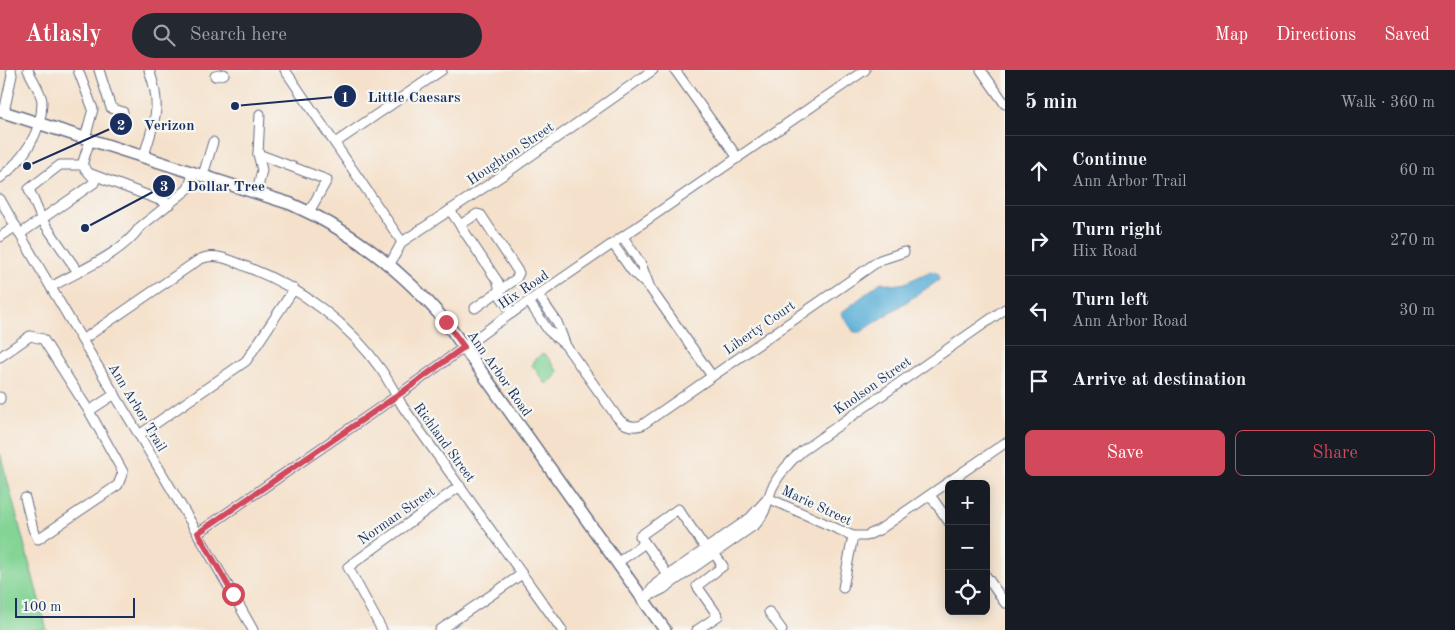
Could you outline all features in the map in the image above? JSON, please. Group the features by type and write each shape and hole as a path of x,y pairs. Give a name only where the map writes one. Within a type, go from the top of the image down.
{"main road":[{"name":"Ann Arbor Road","path":"2,112 257,192 309,212 367,247 390,264 431,304 464,347 665,630"}],"street":[{"path":"2,112 12,76 11,70"},
{"path":"0,178 28,150 38,123 42,101 28,70"},
{"path":"78,70 94,109 82,165"},
{"path":"99,70 110,108 123,112"},
{"path":"144,156 158,104 157,90 150,70"},
{"path":"285,70 402,242"},
{"path":"335,143 442,70"},
{"name":"Houghton Street","path":"390,264 402,242 653,70"},
{"path":"675,70 738,158"},
{"name":"Hix Road","path":"198,533 512,313 865,70"},
{"path":"981,70 1005,104"},
{"path":"257,192 262,170 258,154 260,114"},
{"path":"51,287 134,236 140,227 188,189 199,174 214,142"},
{"path":"258,154 327,180 309,212"},
{"path":"0,237 42,220 94,183 95,180 91,174 82,165 60,165 29,190 42,220 78,272"},
{"path":"91,174 170,204"},
{"name":"Ann Arbor Trail","path":"0,199 198,533 253,630"},
{"path":"450,210 498,282 501,297 512,313"},
{"path":"460,225 477,214 481,215 517,268 518,276 475,308"},
{"path":"623,237 642,264 650,288"},
{"path":"613,244 632,271 650,288 712,376"},
{"name":"Liberty Court","path":"566,346 616,417 630,426 642,425 880,260 904,252"},
{"name":"Richland Street","path":"82,340 196,261 207,257 220,257 242,264 294,288 326,312 355,338 381,369 396,396 562,630"},
{"path":"140,435 246,361 294,288"},
{"path":"538,295 556,322 566,346"},
{"path":"529,302 548,330 566,346"},
{"name":"Knolson Street","path":"643,599 657,583 669,578 750,518 768,498 784,470 802,451 1005,309"},
{"path":"0,357 30,336 43,339 89,411 123,472 118,485 38,538 33,529 25,498"},
{"path":"89,411 115,394"},
{"name":"Marie Street","path":"768,498 853,536 866,536 875,532 1005,443"},
{"name":"Norman Street","path":"382,630 348,568 460,486"},
{"path":"930,495 945,516"},
{"path":"669,578 640,536 678,509 724,566 697,586 718,616 697,630"},
{"path":"843,588 853,536"},
{"path":"617,562 645,543"},
{"path":"440,630 522,574"},
{"path":"990,581 1004,600"},
{"path":"769,612 782,630"}],"green space":[{"path":"542,354 546,355 559,373 548,383 545,383 532,365 533,361"},
{"path":"0,453 47,630 0,630"}],"water":[{"path":"931,271 939,274 939,280 861,332 854,332 841,313 881,282 893,285 905,283"}],"place":[{"name":"Little Caesars","path":"235,106"},
{"name":"Verizon","path":"27,166"},
{"name":"Dollar Tree","path":"85,228"}],"route":[{"path":"233,594 198,533 404,391 464,347 446,322"}]}
